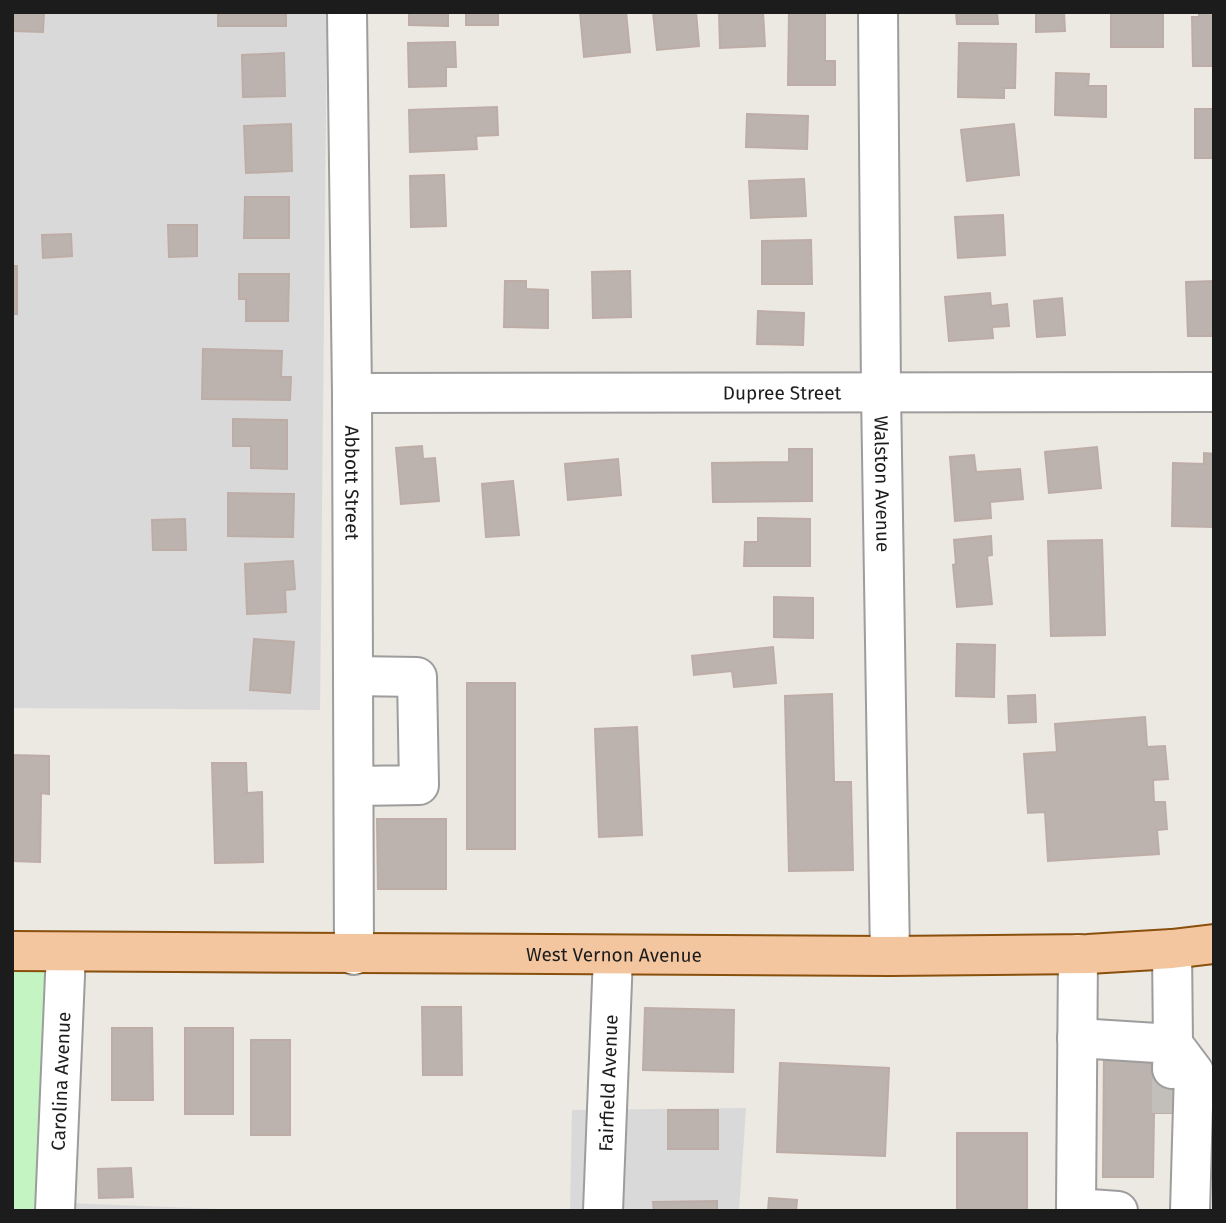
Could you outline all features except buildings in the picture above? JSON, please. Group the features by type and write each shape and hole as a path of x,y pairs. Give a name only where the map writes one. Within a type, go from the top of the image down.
{"main road":[{"name":"West Vernon Avenue","path":"12,951 890,956 1079,954 1214,944"}],"street":[{"name":"Abbott Street","path":"346,12 352,393 354,955"},
{"name":"Walston Avenue","path":"878,12 890,956"},
{"name":"Dupree Street","path":"352,393 1214,392"},
{"path":"354,676 417,677 419,785 355,786"},
{"path":"1171,949 1171,1162 1190,1197"},
{"name":"Carolina Avenue","path":"55,1211 66,952"},
{"path":"1079,954 1076,1208 1118,1211"},
{"name":"Fairfield Avenue","path":"603,1211 613,956"},
{"path":"1077,1038 1172,1078 1194,1072 1190,1197"}],"shaded area":[{"path":"12,12 327,12 320,710 12,708"},
{"path":"746,1108 739,1211 570,1211 572,1110"},
{"path":"42,1202 271,1211 42,1211"}],"green space":[{"path":"12,951 55,952 42,1211 12,1211"}],"tunnel":[{"path":"1171,1079 1171,1113"}]}
